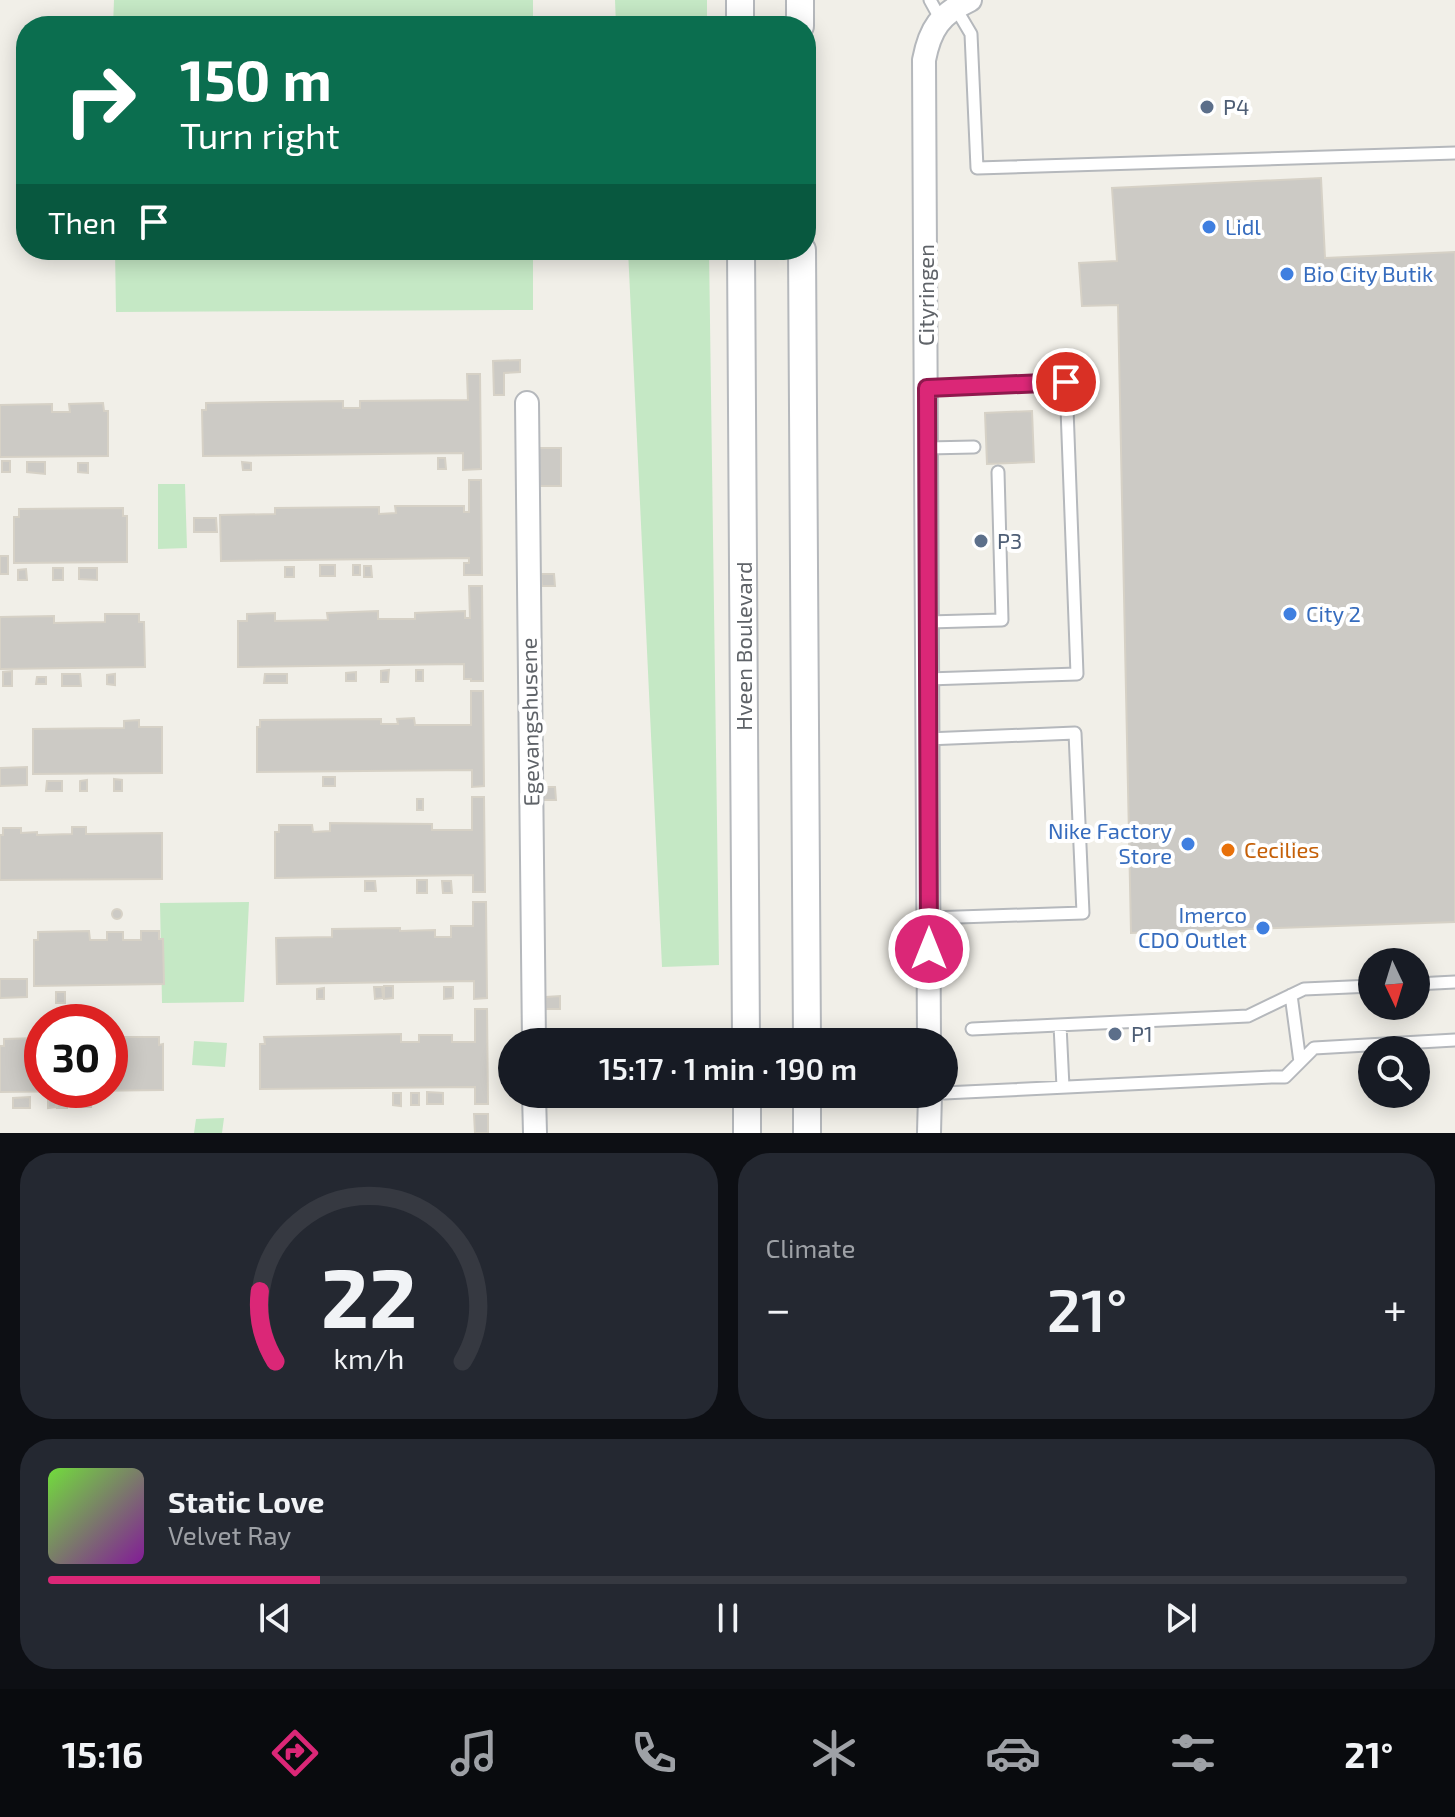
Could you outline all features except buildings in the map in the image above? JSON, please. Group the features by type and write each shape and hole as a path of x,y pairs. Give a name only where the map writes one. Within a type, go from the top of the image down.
{"street":[{"name":"Cityringen","path":"929,1028 924,60 928,38 935,26 955,9"},
{"name":"Hveen Boulevard","path":"741,260 746,1028"},
{"path":"802,260 807,1028"},
{"name":"Egevangshusene","path":"527,403 534,1028"},
{"path":"534,1108 535,1133"},
{"path":"747,1108 747,1133"},
{"path":"807,1108 807,1133"},
{"path":"929,1133 930,1108"}],"lane":[{"path":"930,0 955,9 971,34 977,168 1455,153"},
{"path":"927,388 1066,382 1077,674 928,679"},
{"path":"927,448 974,447"},
{"path":"928,622 1002,620 998,472"},
{"path":"927,739 1075,733 1083,913 929,918"},
{"path":"1430,983 1455,982"},
{"path":"972,1029 1248,1016 1304,989 1358,987"},
{"path":"1291,995 1300,1062"},
{"path":"1060,1025 1063,1087"},
{"path":"958,1092 1285,1077 1314,1048 1455,1040"}],"green space":[{"path":"114,0 533,0 533,16 113,16"},
{"path":"615,0 707,0 707,16 616,16"},
{"path":"115,260 533,260 533,310 116,312"},
{"path":"628,260 709,260 719,965 662,967"},
{"path":"158,484 185,484 187,548 158,549"},
{"path":"249,902 244,1002 162,1003 160,903"},
{"path":"194,1041 227,1043 225,1067 192,1065"},
{"path":"224,1118 222,1133 194,1133 196,1119"}],"place":[{"name":"P4","path":"1207,107"},
{"name":"Lidl","path":"1209,227"},
{"name":"Bio City Butik","path":"1287,274"},
{"name":"P3","path":"981,541"},
{"name":"City 2","path":"1290,614"},
{"name":"Nike Factory Store","path":"1188,844"},
{"name":"Cecilies","path":"1228,850"},
{"name":"Imerco CDO Outlet","path":"1263,928"},
{"name":"P1","path":"1115,1034"}],"route":[{"path":"929,949 927,388 1066,382"}]}
